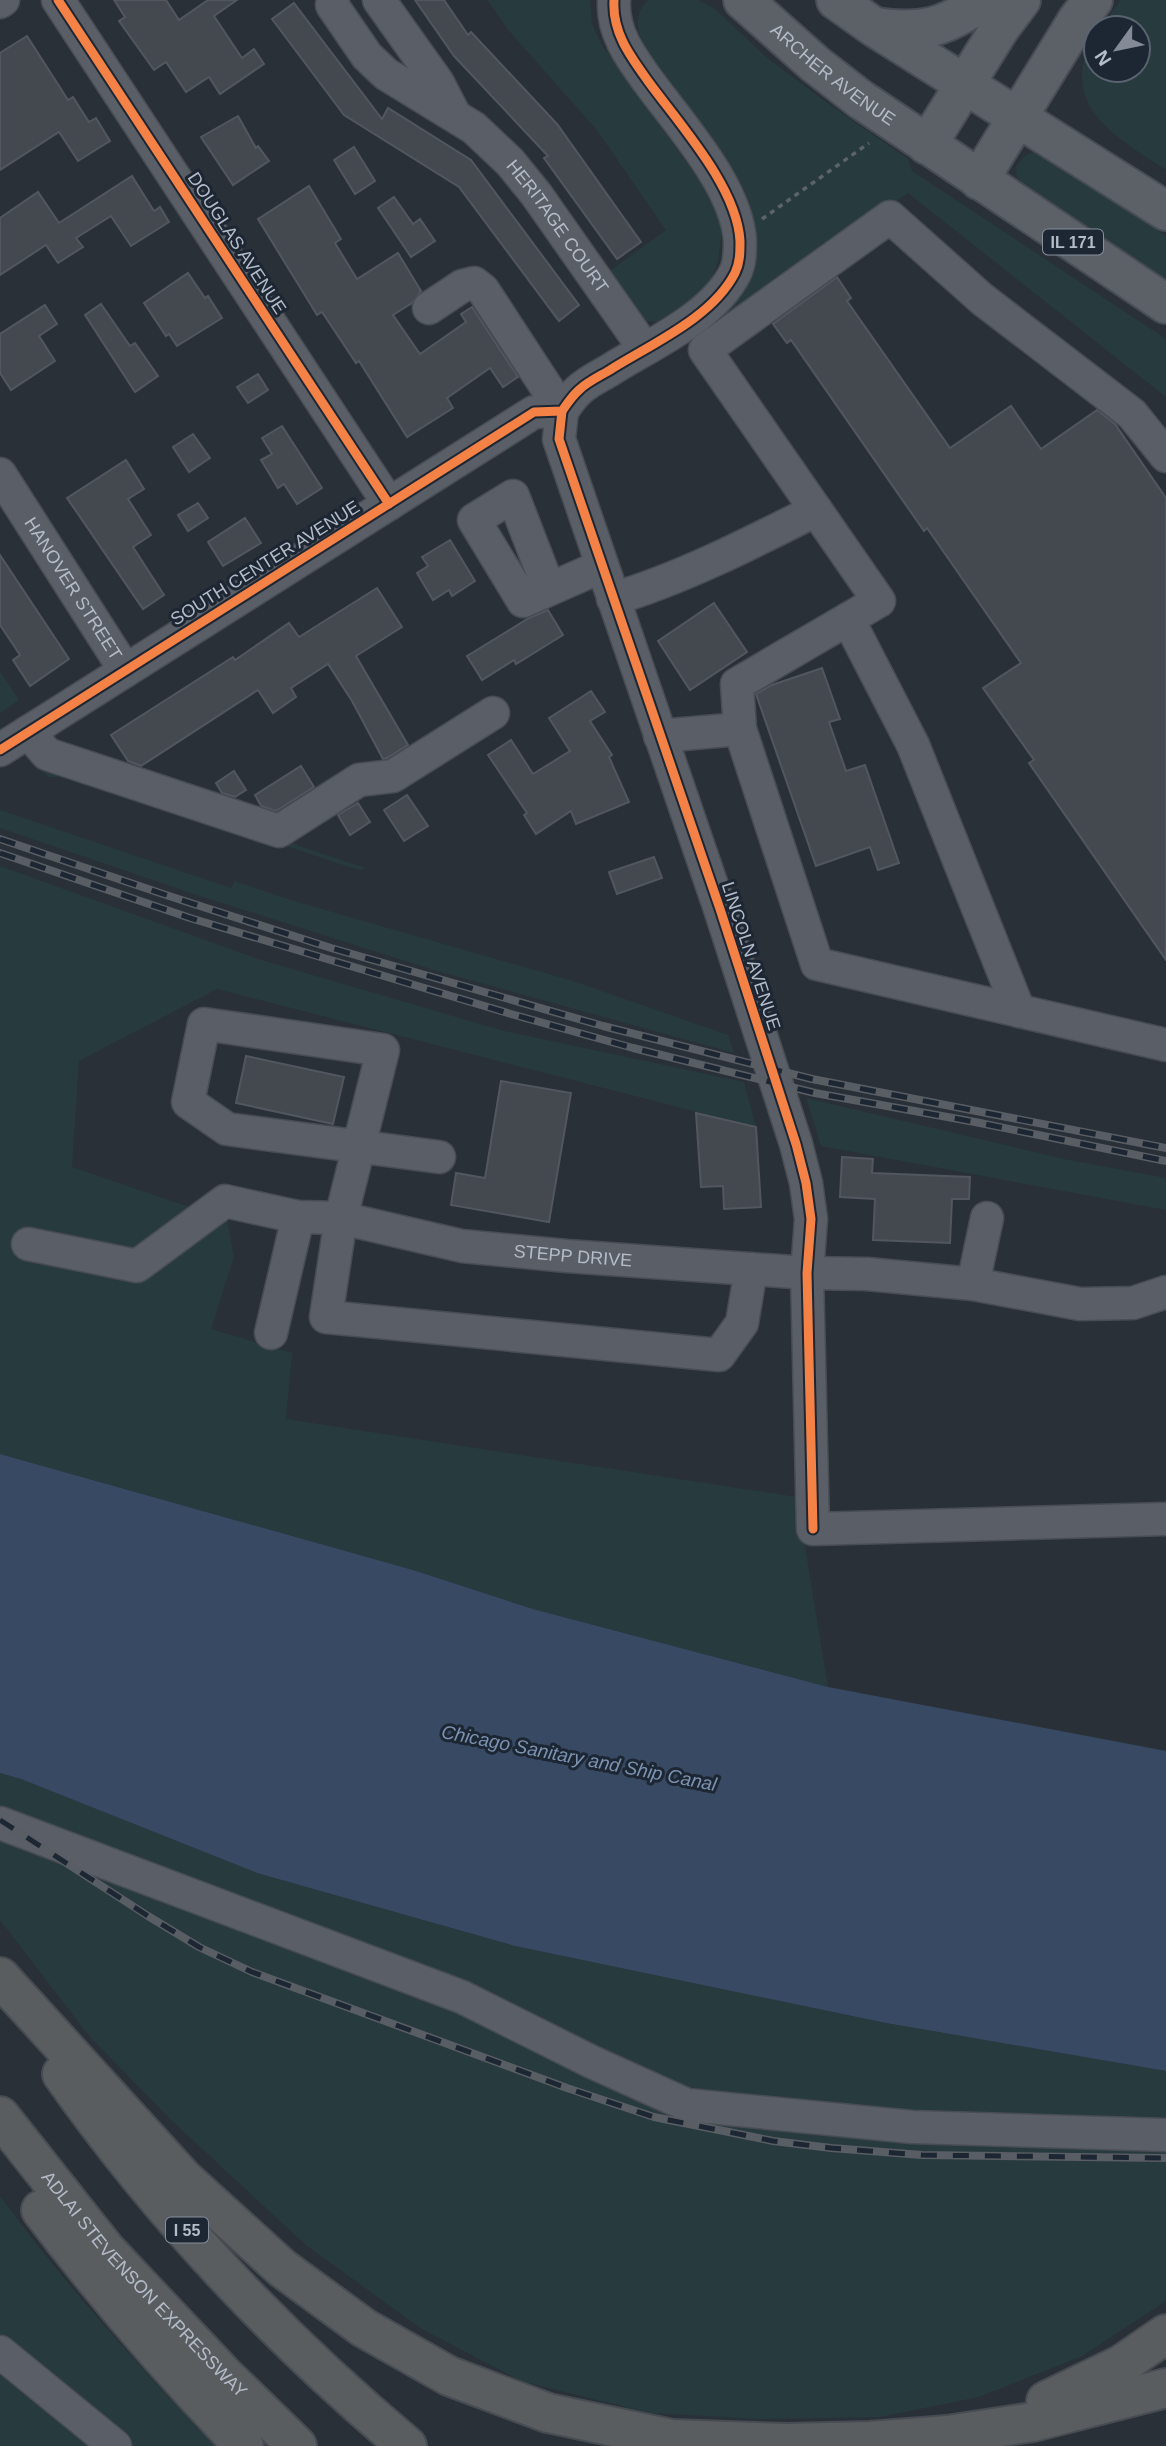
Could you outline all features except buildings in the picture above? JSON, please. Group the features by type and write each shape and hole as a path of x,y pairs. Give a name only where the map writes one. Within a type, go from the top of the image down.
{"highway":[{"path":"0,1977 183,2178 282,2268 364,2328 449,2376 548,2413 672,2439 786,2443 870,2441 948,2435 1033,2422 1166,2388"},
{"name":"I 55","path":"0,1986 93,2118 201,2246 301,2351 407,2446"},
{"name":"ADLAI STEVENSON EXPRESSWAY","path":"0,2116 106,2250 223,2374 297,2446"},
{"path":"0,2155 83,2266 244,2446"},
{"path":"870,2441 993,2419 1059,2396 1121,2365 1166,2334"}],"main road":[{"name":"ARCHER AVENUE","path":"743,0 815,64 927,145"},
{"path":"836,0 874,27 1166,211"},
{"path":"874,27 903,31 924,29 946,23 985,0"},
{"path":"927,145 1021,0"},
{"path":"979,180 1078,19 1093,0"},
{"name":"IL 171","path":"927,145 1166,304"}],"street":[{"name":"DOUGLAS AVENUE","path":"58,0 389,504"},
{"name":"HERITAGE COURT","path":"332,0 332,5 376,65 386,74 474,128 516,170 536,194 644,348"},
{"name":"HERITAGE COURT","path":"379,0 438,83 457,118"},
{"path":"429,308 462,286 474,283 483,290 562,411 580,389 688,323 724,290 736,270 740,253 739,228 731,201 711,168 631,58 618,35 613,14 614,0"},
{"path":"1166,456 1132,414 982,299 890,216 705,350 880,601 737,684 740,729 817,964 1166,1045"},
{"name":"SOUTH CENTER AVENUE","path":"0,750 534,412 562,411"},
{"name":"LINCOLN AVENUE","path":"562,411 559,439 720,909 796,1144 806,1183 811,1219 807,1273 813,1529 1166,1519"},
{"name":"HANOVER STREET","path":"0,474 124,670"},
{"path":"613,599 636,592 747,545 816,510"},
{"path":"549,589 602,566"},
{"path":"848,619 913,745 1019,1011"},
{"path":"28,732 47,754 279,831 359,780 393,776 493,713"},
{"path":"660,736 740,729"},
{"path":"439,1157 358,1145 227,1129 188,1102 204,1024 383,1050 358,1145 341,1218 326,1317 719,1355 742,1323 751,1269"},
{"name":"STEPP DRIVE","path":"28,1244 137,1266 225,1201 298,1217 341,1218 461,1246 807,1273 867,1274 973,1284 1080,1304 1133,1303 1166,1292"},
{"path":"271,1332 298,1217"},
{"path":"973,1284 987,1218"},
{"path":"0,1823 462,1997 592,2062 687,2105 912,2127 1166,2134"},
{"path":"0,2352 115,2446"}],"path":[{"path":"754,224 869,143"}],"green space":[{"path":"487,0 590,0 592,24 602,45 710,195 722,229 718,262 709,284 690,303 662,322 647,321 637,314 607,273 666,230 596,129 510,32"},
{"path":"648,0 698,0 715,9 766,57 908,159 912,171 1166,339 1166,397 908,193 718,320 738,298 747,282 752,262 753,240 750,208 732,169 644,45 639,33 638,19"},
{"path":"1121,0 1166,0 1166,170 1108,128 1087,100 1083,84 1152,84 1152,14 1111,14"},
{"path":"1033,152 1041,153 1166,236 1166,280 1026,190 1017,180 1016,166"},
{"path":"0,671 19,700 0,713"},
{"path":"37,758 365,868 361,870 346,866 64,771 57,777 48,777 40,768"},
{"path":"0,810 231,888 234,881 294,901 573,981 728,1035 734,1053 434,970 203,897 0,828"},
{"path":"0,866 258,959 504,1031 744,1082 756,1127 217,989 79,1061 72,1167 227,1220 234,1257 211,1329 292,1353 286,1419 797,1497 828,1687 533,1609 413,1570 0,1454"},
{"path":"806,1098 1064,1159 1166,1178 1166,1210 821,1146"},
{"path":"0,1773 257,1873 515,1946 886,2023 1166,2071 1166,2301 1082,2356 979,2397 880,2417 759,2419 650,2413 521,2381 422,2329 307,2246 172,2121 90,2037 0,1920"},
{"path":"0,2196 103,2324 215,2446 0,2446"}],"water":[{"name":"Chicago Sanitary and Ship Canal","path":"0,1454 413,1570 533,1609 828,1687 1166,1751 1166,2071 886,2023 515,1946 257,1873 0,1773"}],"railway":[{"path":"0,839 331,948 603,1026 812,1079 1166,1148"},
{"path":"0,853 190,918 633,1048 815,1093 1166,1161"},
{"path":"0,1820 199,1947 252,1972 567,2088 654,2117 773,2141 831,2148 922,2155 1166,2158"}],"cycle path":[{"path":"58,0 389,504"},
{"path":"0,750 534,412 562,411 586,384 679,329 725,289 737,269 740,253 736,220 729,199 705,157 629,53 616,23 614,0"},
{"path":"562,411 559,439 720,909 796,1144 806,1183 811,1219 807,1273 813,1529"}]}
